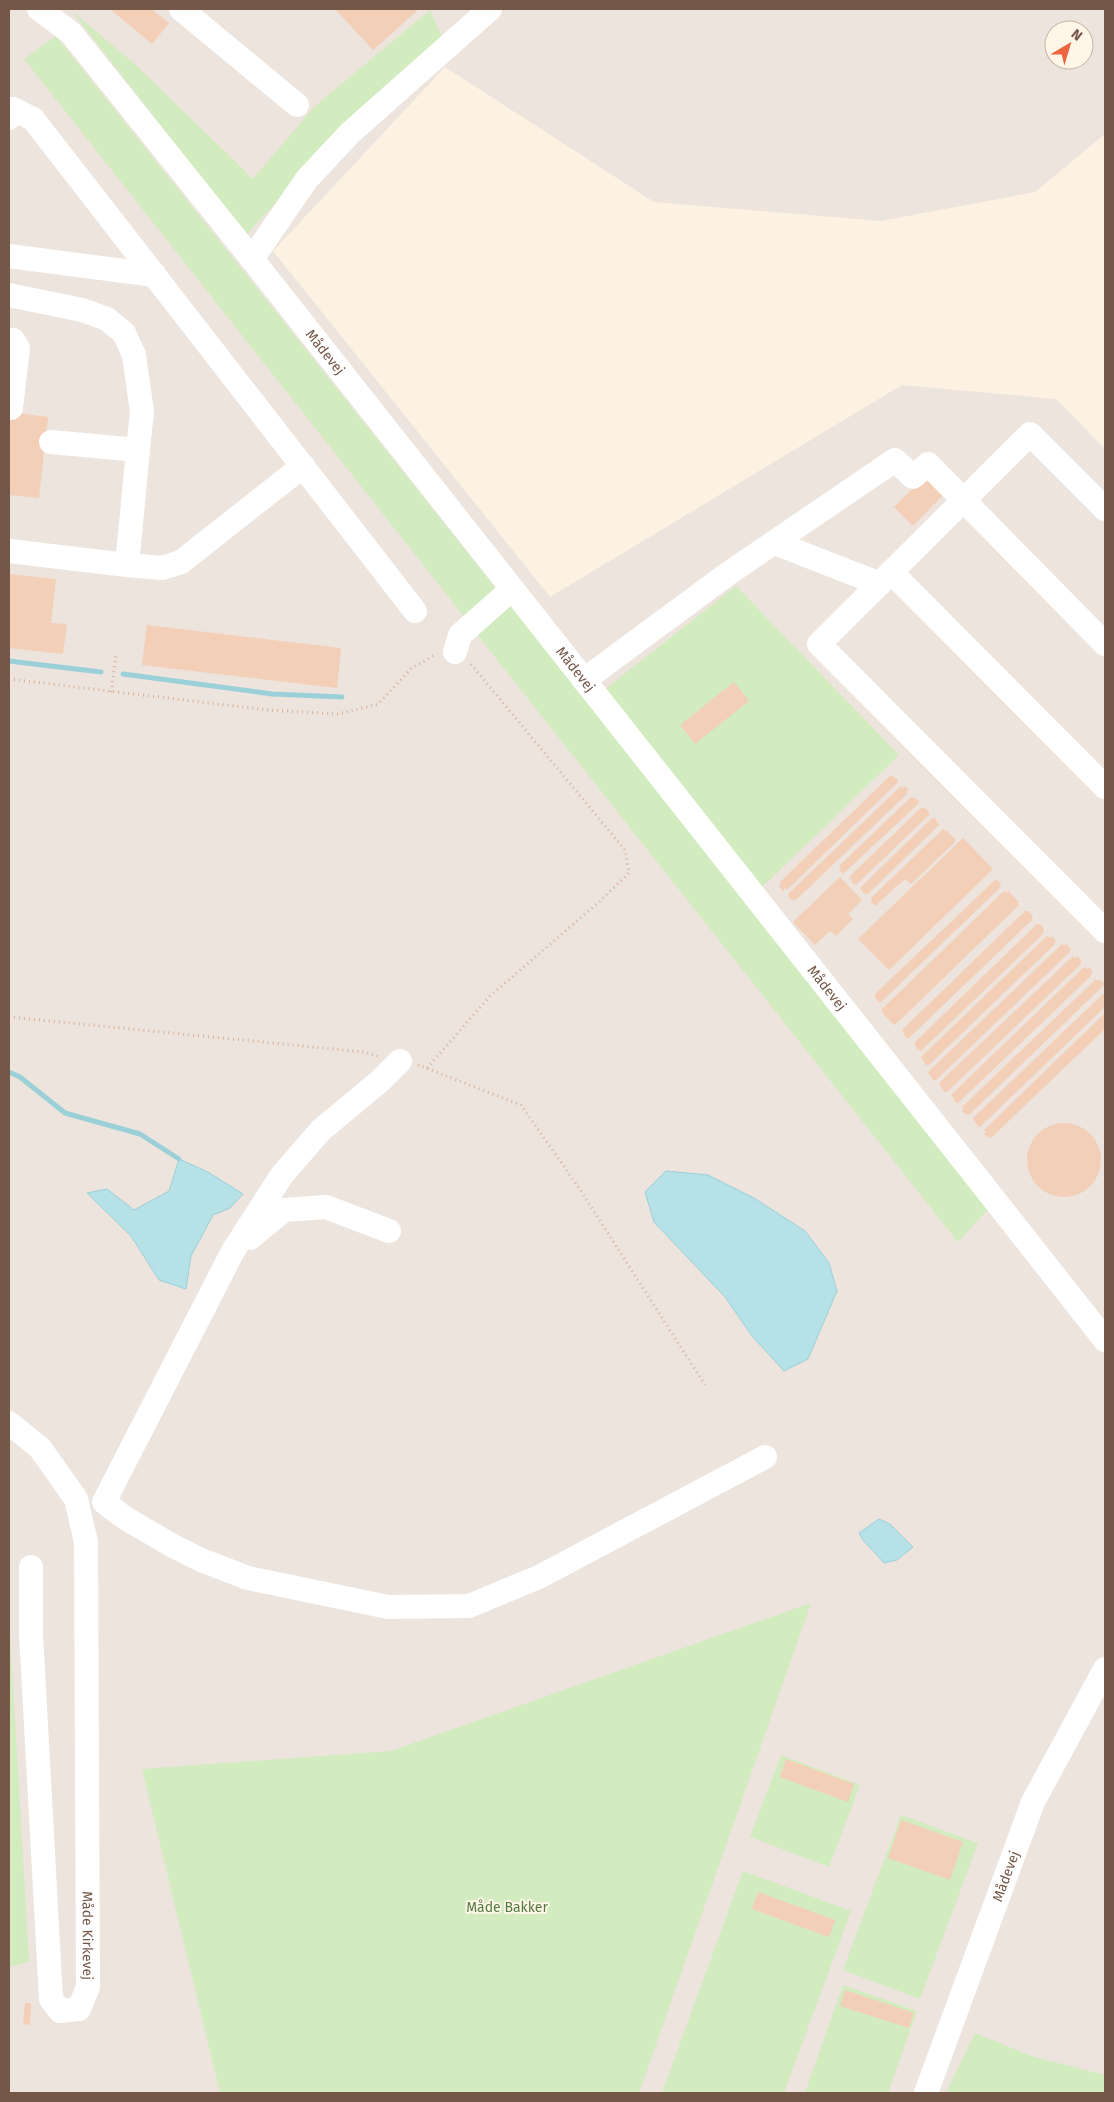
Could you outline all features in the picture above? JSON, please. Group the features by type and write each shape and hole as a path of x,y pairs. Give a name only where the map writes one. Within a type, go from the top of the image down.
{"street":[{"name":"Mådevej","path":"39,9 71,33 252,258 1105,1340"},
{"path":"181,9 297,105"},
{"path":"252,258 307,179 350,133 490,9"},
{"path":"9,118 13,109 33,119 415,611"},
{"path":"9,256 154,275"},
{"path":"9,295 82,310 107,319 124,333 134,355 142,412 127,565"},
{"path":"9,340 12,340 18,348 11,408"},
{"path":"1105,509 1030,434 819,644 1105,931"},
{"path":"51,442 138,450"},
{"path":"584,680 729,573 895,460 913,478 928,464 1105,644"},
{"path":"9,551 162,568 181,562 303,466"},
{"path":"775,543 885,578 1105,787"},
{"path":"454,652 460,635 512,589"},
{"path":"76,1499 89,1506 104,1502 233,1251 282,1175 321,1130 380,1081 400,1061"},
{"path":"233,1251 284,1210 326,1207 389,1231"},
{"name":"Måde Kirkevej","path":"9,1423 40,1448 76,1499 86,1542 88,1987 79,2009 60,2011 51,1999 31,1634 30,1567"},
{"path":"104,1502 126,1518 174,1546 201,1560 248,1578 388,1607 469,1606 539,1577 765,1456"},
{"name":"Mådevej","path":"926,2093 1033,1802 1105,1669"}],"path":[{"path":"9,678 268,710 338,714 378,704 410,669 442,650 454,652 466,658 625,850 630,873 490,996 428,1068"},
{"path":"112,692 116,655"},
{"path":"9,1016 364,1052 428,1068 520,1105 579,1188 705,1385"}],"shaded area":[{"path":"9,9 1105,9 1105,134 1035,192 881,221 654,202 445,67 273,251 550,597 902,385 1056,399 1105,449 1105,2093 9,2093"}],"green space":[{"path":"71,10 137,66 253,179 315,106 430,10 442,37 345,128 246,235"},
{"path":"56,36 498,591 466,619 24,59"},
{"path":"736,586 899,755 761,888 604,690"},
{"path":"508,603 989,1208 958,1242 476,633"},
{"name":"Måde Bakker","path":"811,1603 639,2093 220,2093 142,1769 391,1751"},
{"path":"9,1615 29,1962 9,1967"},
{"path":"781,1755 860,1785 829,1867 750,1837"},
{"path":"901,1815 978,1843 920,1999 843,1970"},
{"path":"743,1871 851,1911 784,2093 662,2093"},
{"path":"843,1985 917,2011 888,2093 805,2093"},
{"path":"975,2033 1034,2057 1105,2075 1105,2093 946,2093"}],"water":[{"path":"179,1159 208,1172 243,1194 230,1208 213,1215 191,1256 186,1289 159,1280 131,1236 87,1193 107,1189 134,1210 169,1191"},
{"path":"666,1171 708,1175 754,1198 805,1231 829,1263 837,1291 808,1359 784,1371 752,1336 725,1297 654,1222 645,1192"},
{"path":"879,1519 890,1524 913,1547 897,1560 884,1563 859,1533"}],"building":[{"path":"110,9 151,9 169,23 152,44"},
{"path":"335,9 419,9 373,50"},
{"path":"9,412 48,417 39,498 9,495"},
{"path":"927,474 946,492 913,526 894,507"},
{"path":"9,574 56,579 51,623 67,624 63,654 9,648"},
{"path":"147,625 341,648 337,688 142,665"},
{"path":"734,682 749,701 695,744 680,725"},
{"path":"891,775 898,782 787,890 786,888 783,891 779,883"},
{"path":"901,786 903,788 905,786 909,790 906,792 908,793 796,900 792,901 788,896 789,893"},
{"path":"911,797 919,801 918,804 843,874 839,870 841,868 839,866"},
{"path":"922,807 929,812 929,815 854,885 849,877"},
{"path":"932,818 935,818 939,825 867,895 864,894 860,888"},
{"path":"943,829 955,839 955,842 911,884 905,879 875,906 871,902 871,898"},
{"path":"963,838 993,869 889,970 858,939"},
{"path":"840,877 862,900 848,914 853,919 836,936 830,931 815,945 793,922"},
{"path":"996,879 1001,883 999,885 1001,887 881,1002 878,1002 874,995"},
{"path":"1004,891 1006,893 1008,891 1019,902 1017,904 1019,905 895,1025 893,1024 881,1010"},
{"path":"1025,911 1028,911 1033,916 1031,917 1033,919 909,1038 906,1038 902,1030"},
{"path":"1037,924 1040,924 1044,929 1044,933 921,1051 920,1049 918,1051 914,1043"},
{"path":"1047,936 1050,938 1052,936 1056,941 1055,944 929,1065 926,1065 921,1057"},
{"path":"1062,944 1064,946 1066,944 1071,949 1069,950 1070,952 936,1080 933,1080 928,1072"},
{"path":"1073,956 1075,958 1077,956 1082,961 1080,962 1081,964 947,1092 944,1092 939,1083"},
{"path":"1084,967 1087,969 1089,967 1093,972 1092,975 956,1103 951,1095"},
{"path":"1096,979 1104,983 1103,986 969,1115 968,1113 966,1115 962,1111 964,1109 962,1107"},
{"path":"1105,992 1105,1007 978,1127 973,1118"},
{"path":"1105,1013 1105,1029 991,1138 990,1136 988,1138 984,1134 986,1132 984,1130"},
{"path":"1064,1123 1085,1129 1095,1139 1101,1160 1095,1181 1085,1191 1064,1197 1043,1191 1033,1181 1027,1160 1033,1139 1043,1129"},
{"path":"786,1759 854,1784 848,1802 780,1777"},
{"path":"901,1820 963,1842 950,1880 888,1858"},
{"path":"758,1892 835,1920 829,1937 752,1909"},
{"path":"845,1990 914,2013 909,2028 840,2006"},
{"path":"25,2003 31,2003 30,2025 23,2024"}],"waterway":[{"path":"9,661 101,672"},
{"path":"123,674 272,694 342,697"},
{"path":"9,1072 20,1077 65,1113 140,1134 179,1159"}]}
